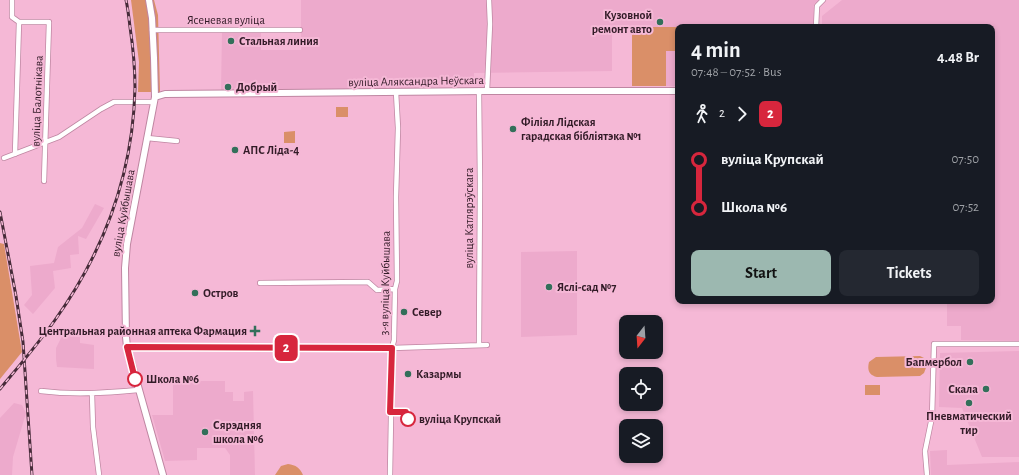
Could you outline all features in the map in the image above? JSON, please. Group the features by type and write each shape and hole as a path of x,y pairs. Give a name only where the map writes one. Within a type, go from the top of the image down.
{"street":[{"path":"12,0 12,17 19,22 15,154"},
{"name":"вуліца Куйбышава","path":"149,0 155,99 127,244 125,268 126,337 127,347 138,390 162,475"},
{"path":"487,91 490,24 489,0"},
{"path":"816,24 817,6 823,0"},
{"name":"вуліца Балотнікава","path":"19,22 50,22 44,180"},
{"name":"Ясеневая вуліца","path":"152,30 300,30"},
{"name":"вуліца Катлярэўскага","path":"479,91 479,345"},
{"name":"вуліца Аляксандра Неўскага","path":"4,158 59,137 114,102 155,99 165,94 675,91"},
{"name":"3-я вуліца Куйбышава","path":"390,475 392,348 394,340 395,289 397,281 396,197 398,128 396,92"},
{"path":"147,138 177,141"},
{"path":"260,283 368,282 377,290 395,289"},
{"path":"927,475 925,451 932,417 934,344 1019,344"},
{"path":"127,347 392,348 487,345"},
{"path":"41,391 92,394 138,390"},
{"path":"92,394 93,427 98,475"}],"shaded area":[{"path":"131,0 154,0 158,15 160,92 138,92 139,62"},
{"path":"301,0 819,0 814,4 813,24 675,24 675,27 612,27 612,71 474,73 474,85 387,89 221,90 222,32 261,32 261,50 301,50"},
{"path":"842,0 1019,0 1019,341 961,340 961,326 947,326 947,304 995,304 995,24 822,24 822,16"},
{"path":"632,27 675,27 675,51 666,51 666,86 632,86"},
{"path":"666,51 675,51 675,86 666,86"},
{"path":"336,107 348,107 348,117 336,117"},
{"path":"295,131 295,143 284,143 284,132"},
{"path":"95,204 104,208 86,239 78,236 79,254 70,255 71,268 53,271 55,288 33,314 24,305 32,295 30,266 54,263 58,247 82,228"},
{"path":"0,243 4,244 22,352 0,379"},
{"name":"Яслі-сад №7","path":"577,251 577,335 521,337 521,252"},
{"path":"69,333 80,337 80,343 94,345 94,369 57,367 56,348 62,336"},
{"path":"1019,351 1019,457 982,457 962,408 939,407 940,353"},
{"path":"920,356 924,358 927,365 924,373 920,376 877,377 870,373 868,367 869,362 876,357"},
{"name":"Сярэдняя школа №6","path":"173,381 225,381 225,392 233,392 233,401 244,401 244,392 253,391 255,475 230,475 230,455 225,448 197,448 197,460 165,461 152,415 173,415"},
{"path":"865,385 880,385 880,395 865,395"},
{"path":"14,403 22,405 26,413 13,457 12,475 0,475 0,418"},
{"path":"947,450 947,465 1019,462 1019,475 931,475 930,451"},
{"path":"288,464 297,467 301,470 303,475 275,475 281,466"}],"railway":[{"path":"0,389 42,338 73,293 102,238 113,210 129,150 135,88 133,50 126,0"},
{"path":"0,212 23,342 32,475"}],"bus line":[{"name":"2","path":"135,379 127,347 392,348 390,412 406,412 408,419"}],"place":[{"name":"Кузовной ремонт авто","path":"660,22"},
{"name":"Стальная линия","path":"231,41"},
{"name":"Добрый","path":"228,87"},
{"name":"Філіял Лідская гарадская бібліятэка №1","path":"513,129"},
{"name":"АПС Ліда-4","path":"235,150"},
{"name":"Яслі-сад №7","path":"549,287"},
{"name":"Остров","path":"195,293"},
{"name":"Север","path":"404,312"},
{"name":"Центральная районная аптека Фармация","path":"255,331"},
{"name":"Бапмербол","path":"970,362"},
{"name":"Казармы","path":"408,374"},
{"name":"Школа №6","path":"135,379"},
{"name":"Скала","path":"986,389"},
{"name":"Пневматический тир","path":"969,403"},
{"name":"вуліца Крупскай","path":"408,419"},
{"name":"Сярэдняя школа №6","path":"205,432"}]}
